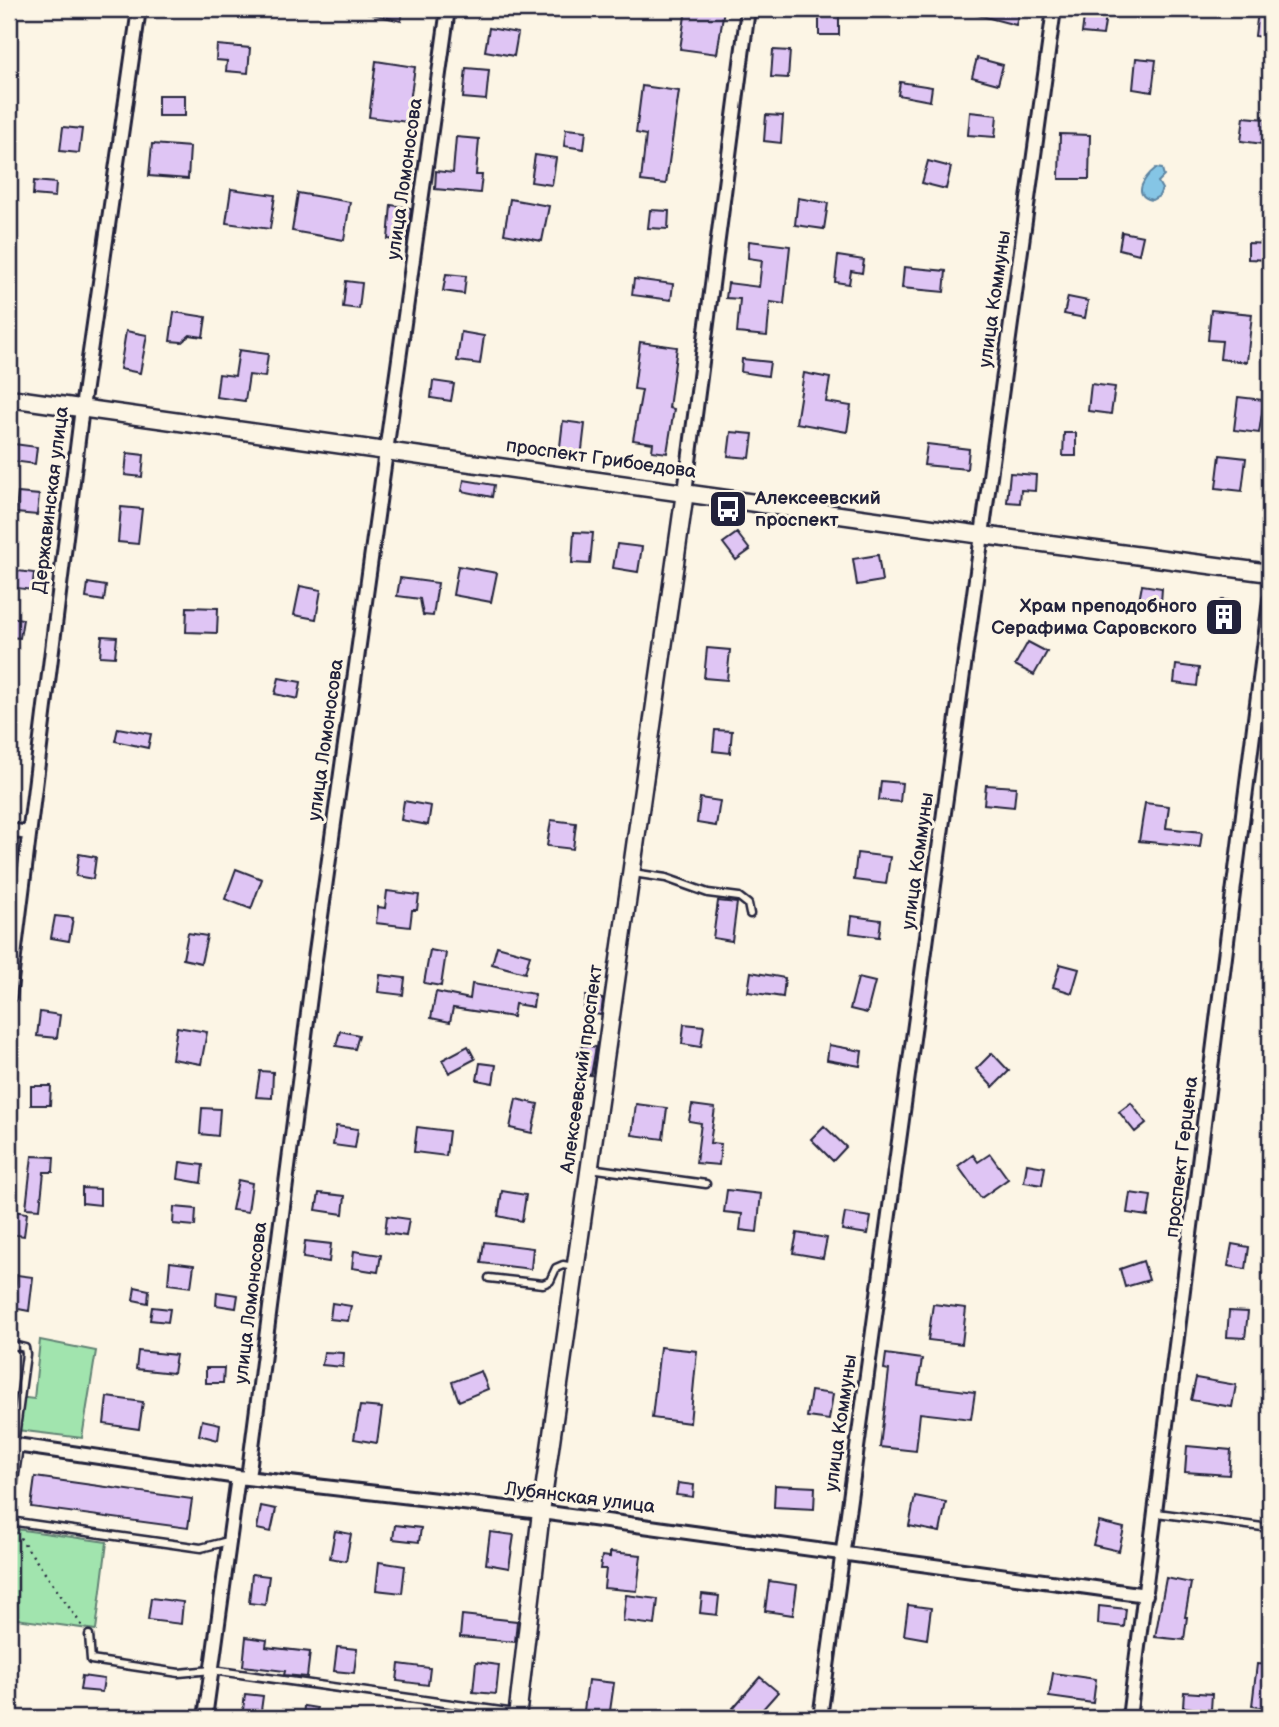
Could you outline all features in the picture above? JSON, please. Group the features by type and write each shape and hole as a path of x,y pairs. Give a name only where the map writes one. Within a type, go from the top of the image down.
{"street":[{"name":"Державинская улица","path":"9,997 82,408 139,9"},
{"name":"улица Ломоносова","path":"205,1718 229,1540 243,1478 448,9"},
{"name":"Алексеевский проспект","path":"517,1716 541,1512 685,492 748,9"},
{"name":"улица Коммуны","path":"820,1718 1054,9"},
{"name":"проспект Грибоедова","path":"9,398 1270,573"},
{"name":"проспект Герцена","path":"1129,1718 1157,1513 1270,600"},
{"path":"9,830 28,833"},
{"name":"Лубянская улица","path":"14,1445 243,1478 541,1512 1146,1595"}],"lane":[{"path":"631,873 666,878 708,893 739,897 748,904 750,914"},
{"path":"589,1168 706,1184"},
{"path":"489,1278 543,1284 550,1281 556,1268 563,1265 575,1267"},
{"path":"9,1344 25,1348 26,1354 14,1445 9,1519 201,1548 229,1540"},
{"path":"1157,1513 1270,1528"},
{"path":"89,1635 91,1660 179,1673 212,1670 517,1716"}],"path":[{"path":"16,1531 89,1635"}],"green space":[{"path":"40,1340 96,1351 82,1438 9,1429 9,1396 34,1399"},
{"path":"9,1528 107,1542 96,1630 9,1618"}],"water":[{"path":"1156,168 1162,169 1164,176 1158,182 1162,189 1159,196 1152,200 1145,198 1141,190 1145,180"}],"building":[{"path":"369,9 404,9 401,21 368,13"},
{"path":"686,9 724,9 717,54 680,49"},
{"path":"819,9 839,9 839,35 819,35"},
{"path":"970,9 1020,9 1016,25 970,13"},
{"path":"1085,9 1107,9 1103,35 1082,33"},
{"path":"1258,11 1270,13 1270,38 1255,36"},
{"path":"489,28 518,33 514,56 485,51"},
{"path":"217,45 250,48 248,73 226,71 227,61 216,60"},
{"path":"773,50 790,51 788,78 771,77"},
{"path":"977,58 1003,65 998,84 972,77"},
{"path":"1136,58 1156,60 1152,92 1133,89"},
{"path":"376,61 415,67 407,122 369,117"},
{"path":"466,68 489,70 486,100 463,98"},
{"path":"900,82 932,87 930,101 898,95"},
{"path":"642,86 679,91 666,184 641,181 646,135 636,133"},
{"path":"158,95 185,95 185,116 158,116"},
{"path":"970,112 997,115 995,137 968,135"},
{"path":"766,115 783,116 781,143 764,141"},
{"path":"1244,117 1266,119 1263,144 1241,141"},
{"path":"63,127 82,129 79,153 60,151"},
{"path":"566,129 586,131 584,149 564,146"},
{"path":"1060,134 1090,135 1089,179 1059,179"},
{"path":"456,137 479,139 476,175 482,175 480,193 435,189 436,171 453,173"},
{"path":"152,144 190,147 188,179 149,176"},
{"path":"535,155 556,158 552,185 531,182"},
{"path":"928,161 951,167 946,189 922,183"},
{"path":"34,181 56,183 55,197 33,195"},
{"path":"231,189 275,195 270,229 226,223"},
{"path":"298,193 350,202 344,240 292,231"},
{"path":"798,198 828,203 824,229 795,225"},
{"path":"510,199 549,206 542,241 504,234"},
{"path":"391,205 411,208 407,241 388,239"},
{"path":"650,210 669,211 668,229 648,228"},
{"path":"1122,232 1143,236 1139,254 1119,249"},
{"path":"749,241 790,246 784,304 770,302 767,336 737,333 740,299 726,298 728,283 759,287 762,260 748,258"},
{"path":"1248,243 1270,244 1270,260 1248,259"},
{"path":"838,256 864,260 862,273 851,271 849,284 835,282"},
{"path":"904,267 946,271 944,292 902,288"},
{"path":"446,274 466,276 464,294 443,291"},
{"path":"634,279 673,284 671,300 632,295"},
{"path":"346,281 362,283 359,309 343,307"},
{"path":"1068,297 1088,301 1085,318 1064,314"},
{"path":"1211,310 1252,314 1247,362 1220,359 1222,341 1208,340"},
{"path":"174,312 206,317 203,337 190,335 182,342 170,341"},
{"path":"126,331 147,335 140,373 120,369"},
{"path":"461,332 484,336 480,364 457,361"},
{"path":"640,342 677,347 669,408 674,409 667,453 652,451 653,443 633,440 642,390 634,389"},
{"path":"239,350 268,354 265,377 249,375 245,401 216,397 219,374 235,376"},
{"path":"742,359 770,362 768,376 741,372"},
{"path":"804,373 830,378 826,402 851,406 847,432 796,423"},
{"path":"433,381 454,384 451,401 431,398"},
{"path":"1091,384 1115,387 1111,414 1088,411"},
{"path":"1238,397 1264,400 1259,433 1234,430"},
{"path":"563,421 585,424 581,458 559,455"},
{"path":"731,432 753,434 750,458 728,456"},
{"path":"1064,433 1076,433 1076,456 1063,456"},
{"path":"14,444 37,447 35,464 12,461"},
{"path":"927,444 969,449 967,469 924,465"},
{"path":"127,453 144,455 142,477 125,475"},
{"path":"1220,455 1246,458 1242,491 1216,488"},
{"path":"1010,473 1036,475 1035,491 1021,490 1020,503 1007,502"},
{"path":"464,480 494,485 492,497 462,491"},
{"path":"18,493 39,495 37,515 16,513"},
{"path":"121,507 142,509 138,544 118,542"},
{"path":"574,532 593,533 590,564 572,563"},
{"path":"737,533 750,550 736,560 723,543"},
{"path":"617,544 642,547 638,572 613,568"},
{"path":"878,555 882,581 857,585 853,559"},
{"path":"458,566 497,573 491,602 453,595"},
{"path":"10,570 34,573 32,590 9,587"},
{"path":"400,578 438,583 433,616 423,615 420,599 397,596"},
{"path":"88,583 106,586 104,601 86,598"},
{"path":"1142,585 1162,588 1161,603 1139,601"},
{"path":"300,586 321,590 316,619 294,615"},
{"name":"Храм преподобного Серафима Саровского","path":"1222,600 1230,601 1236,609 1233,630 1229,629 1229,634 1215,632 1216,627 1212,627 1215,606"},
{"path":"187,607 218,608 217,633 186,632"},
{"path":"9,617 23,619 20,638 9,637"},
{"path":"102,636 117,637 115,657 100,656"},
{"path":"1028,642 1047,652 1034,675 1015,665"},
{"path":"707,648 730,650 727,680 704,678"},
{"path":"1176,665 1199,668 1197,686 1174,683"},
{"path":"279,678 301,682 298,699 275,694"},
{"path":"118,728 151,734 148,748 115,741"},
{"path":"715,730 732,731 730,753 713,751"},
{"path":"881,781 902,783 900,802 879,800"},
{"path":"986,785 1016,787 1014,807 984,804"},
{"path":"700,798 720,801 716,826 697,823"},
{"path":"404,801 431,806 428,825 401,820"},
{"path":"1145,803 1169,806 1166,828 1202,832 1200,847 1139,841"},
{"path":"551,820 576,823 573,849 547,846"},
{"path":"857,853 890,857 886,884 854,880"},
{"path":"79,854 96,857 93,879 76,876"},
{"path":"236,869 262,879 251,909 225,899"},
{"path":"387,891 419,895 417,910 412,910 410,927 376,923 378,907 385,908"},
{"path":"718,901 737,903 732,941 713,938"},
{"path":"55,916 73,918 69,941 51,938"},
{"path":"852,916 881,920 879,937 850,933"},
{"path":"188,933 207,936 201,963 183,959"},
{"path":"497,946 530,955 525,973 492,964"},
{"path":"430,950 446,953 441,986 424,983"},
{"path":"1060,964 1079,969 1072,993 1053,987"},
{"path":"751,972 785,978 783,997 748,992"},
{"path":"380,975 405,978 403,995 378,992"},
{"path":"858,978 875,982 867,1013 850,1009"},
{"path":"472,984 535,994 533,1007 515,1004 513,1017 453,1008 450,1022 431,1018 436,992 470,999"},
{"path":"586,996 603,999 601,1015 583,1012"},
{"path":"40,1012 60,1015 57,1038 37,1036"},
{"path":"684,1024 704,1026 701,1047 682,1044"},
{"path":"177,1027 207,1032 201,1064 172,1059"},
{"path":"340,1031 359,1035 355,1049 336,1046"},
{"path":"582,1045 596,1047 591,1075 577,1073"},
{"path":"829,1045 862,1051 860,1066 827,1060"},
{"path":"468,1046 475,1059 449,1073 442,1060"},
{"path":"992,1053 1009,1071 993,1087 976,1069"},
{"path":"480,1063 496,1065 493,1083 477,1080"},
{"path":"260,1071 273,1072 272,1098 256,1097"},
{"path":"31,1086 51,1086 50,1105 31,1105"},
{"path":"516,1099 538,1104 532,1133 510,1128"},
{"path":"1131,1103 1146,1123 1135,1132 1119,1112"},
{"path":"636,1104 667,1108 663,1139 632,1135"},
{"path":"692,1105 715,1108 710,1143 721,1144 719,1165 696,1163 701,1123 689,1121"},
{"path":"202,1108 220,1109 218,1136 200,1134"},
{"path":"336,1126 358,1129 355,1148 333,1145"},
{"path":"824,1126 846,1147 833,1161 811,1139"},
{"path":"417,1127 449,1131 446,1156 414,1152"},
{"path":"990,1154 1008,1179 981,1198 958,1166 973,1155 978,1162"},
{"path":"32,1156 54,1157 53,1172 44,1172 40,1209 26,1208"},
{"path":"180,1162 203,1165 201,1183 178,1179"},
{"path":"1027,1164 1045,1167 1042,1185 1024,1182"},
{"path":"238,1180 252,1183 248,1212 232,1210"},
{"path":"82,1188 100,1189 100,1205 82,1203"},
{"path":"727,1190 761,1194 757,1232 740,1230 742,1214 724,1212"},
{"path":"502,1191 526,1195 522,1221 498,1216"},
{"path":"319,1193 345,1196 343,1214 316,1210"},
{"path":"1130,1193 1151,1196 1148,1216 1127,1213"},
{"path":"174,1207 196,1209 195,1226 173,1224"},
{"path":"12,1211 27,1213 24,1236 9,1234"},
{"path":"845,1213 871,1217 868,1234 842,1230"},
{"path":"387,1216 409,1219 406,1236 385,1233"},
{"path":"797,1233 827,1238 823,1258 793,1253"},
{"path":"305,1241 331,1244 329,1262 303,1258"},
{"path":"484,1242 533,1248 531,1269 481,1263"},
{"path":"1232,1244 1249,1247 1246,1269 1228,1266"},
{"path":"354,1251 381,1255 378,1272 352,1268"},
{"path":"1143,1261 1149,1280 1125,1287 1120,1269"},
{"path":"170,1262 194,1265 191,1287 168,1284"},
{"path":"17,1275 33,1277 29,1311 13,1308"},
{"path":"135,1287 149,1290 148,1303 133,1300"},
{"path":"217,1292 238,1295 236,1308 216,1305"},
{"path":"332,1303 351,1306 348,1321 330,1319"},
{"path":"933,1304 966,1308 962,1344 928,1340"},
{"path":"152,1307 170,1309 168,1322 150,1320"},
{"path":"1229,1311 1248,1312 1245,1338 1227,1337"},
{"path":"660,1347 697,1351 690,1423 652,1418"},
{"path":"138,1351 176,1355 173,1373 136,1369"},
{"path":"324,1352 344,1353 343,1367 322,1365"},
{"path":"886,1354 922,1359 918,1385 975,1392 971,1419 920,1413 916,1451 880,1447 889,1370 884,1369"},
{"path":"206,1368 224,1368 223,1383 206,1383"},
{"path":"481,1371 488,1389 459,1401 452,1382"},
{"path":"1196,1378 1236,1385 1232,1407 1191,1400"},
{"path":"811,1391 833,1394 829,1420 807,1417"},
{"path":"107,1397 143,1402 139,1429 104,1424"},
{"path":"360,1406 382,1408 377,1443 354,1439"},
{"path":"202,1420 220,1424 218,1440 199,1435"},
{"path":"1187,1446 1231,1450 1229,1475 1185,1472"},
{"path":"35,1477 192,1499 188,1528 31,1507"},
{"path":"678,1483 694,1485 693,1497 676,1495"},
{"path":"775,1485 815,1487 814,1509 774,1507"},
{"path":"915,1496 946,1502 940,1532 909,1526"},
{"path":"261,1506 276,1509 271,1532 257,1529"},
{"path":"1099,1522 1124,1528 1119,1551 1093,1545"},
{"path":"395,1525 421,1528 419,1542 393,1539"},
{"path":"335,1531 351,1534 346,1561 330,1558"},
{"path":"490,1532 514,1535 509,1568 486,1564"},
{"path":"610,1552 641,1555 637,1591 604,1588 606,1569 600,1569 602,1556 610,1557"},
{"path":"379,1562 405,1566 402,1593 376,1590"},
{"path":"252,1574 269,1576 265,1605 249,1603"},
{"path":"1166,1578 1191,1583 1184,1640 1155,1637"},
{"path":"769,1581 797,1585 793,1615 765,1611"},
{"path":"702,1594 719,1596 717,1615 700,1613"},
{"path":"626,1595 658,1599 655,1625 623,1621"},
{"path":"151,1598 183,1602 181,1624 148,1620"},
{"path":"908,1605 931,1608 927,1639 904,1635"},
{"path":"1099,1606 1126,1609 1124,1627 1098,1624"},
{"path":"462,1615 517,1621 515,1642 460,1637"},
{"path":"246,1637 267,1640 266,1647 310,1652 307,1677 284,1675 285,1671 243,1666"},
{"path":"337,1647 357,1649 354,1673 334,1671"},
{"path":"476,1662 499,1665 496,1694 473,1692"},
{"path":"399,1664 430,1668 428,1685 397,1681"},
{"path":"1257,1664 1270,1665 1267,1708 1252,1706"},
{"path":"1053,1673 1096,1679 1093,1703 1049,1697"},
{"path":"82,1676 104,1679 102,1692 80,1690"},
{"path":"760,1677 778,1692 755,1718 745,1718 733,1708"},
{"path":"588,1680 614,1683 609,1718 583,1718"},
{"path":"1184,1692 1212,1694 1211,1710 1183,1707"},
{"path":"245,1694 263,1696 260,1718 242,1718"},
{"path":"304,1706 317,1708 316,1718 303,1718"}],"place":[{"name":"Алексеевский проспект","path":"728,509"},
{"name":"Храм преподобного Серафима Саровского","path":"1224,617"}]}
